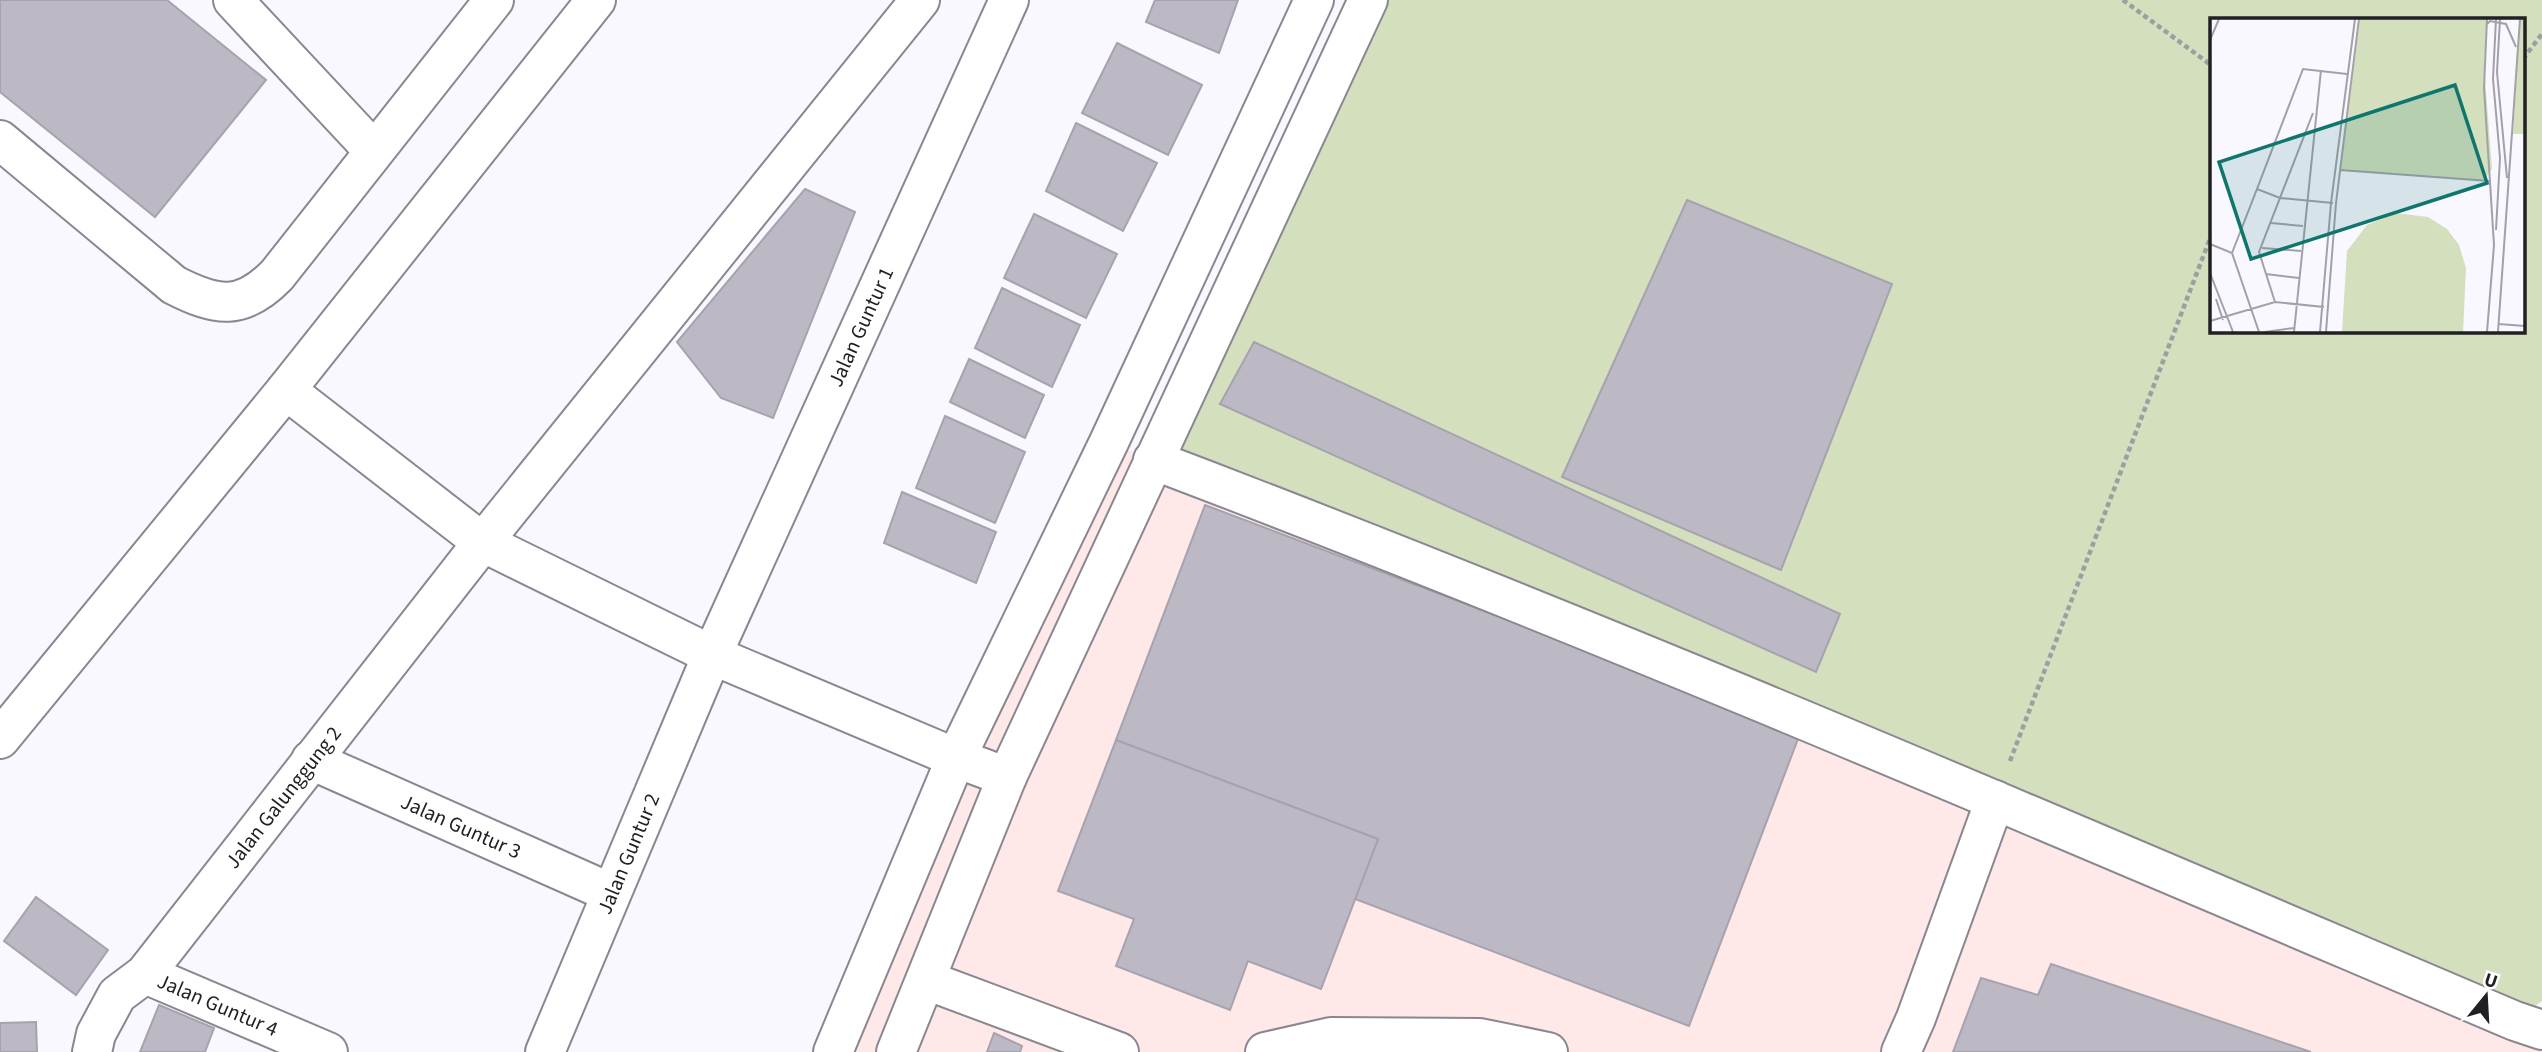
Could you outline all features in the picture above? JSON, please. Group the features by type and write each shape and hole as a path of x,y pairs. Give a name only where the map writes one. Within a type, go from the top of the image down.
{"street":[{"path":"233,0 374,151"},
{"path":"0,140 174,285 197,297 221,302 238,301 261,292 277,275 494,0"},
{"path":"0,739 286,390 596,0"},
{"name":"Jalan Galunggung 2","path":"92,1052 96,1034 117,995 145,974 482,542 920,0"},
{"name":"Jalan Guntur 1","path":"712,655 1009,0"},
{"path":"833,1052 956,758 1109,442 1314,0"},
{"path":"896,1052 1007,777 1368,0"},
{"path":"286,390 482,542 712,655 1007,777"},
{"path":"1153,460 1410,559 1995,800 2515,1021 2542,1030"},
{"name":"Jalan Guntur 2","path":"545,1052 712,655"},
{"name":"Jalan Guntur 3","path":"311,760 611,893"},
{"path":"1901,1052 1916,1018 1995,800"},
{"name":"Jalan Guntur 4","path":"145,974 328,1052"},
{"path":"926,980 1119,1052"},
{"path":"1265,1052 1331,1037 1480,1038 1548,1052"}],"path":[{"path":"2123,0 2210,64"},
{"path":"2524,58 2542,34"},
{"path":"1995,800 2210,239"}],"shaded area":[{"path":"1109,442 1815,725 2542,1030 2542,1052 833,1052"}],"green space":[{"path":"1368,0 2542,0 2542,1001 2515,1021 1153,460"}],"building":[{"path":"0,0 167,0 266,80 155,217 0,92"},
{"path":"1155,0 1238,0 1219,53 1146,22"},
{"path":"1117,43 1202,85 1168,155 1082,113"},
{"path":"1076,123 1157,163 1123,231 1046,191"},
{"path":"805,189 855,212 773,418 721,398 677,342"},
{"path":"1687,200 1892,284 1781,570 1562,477"},
{"path":"1034,214 1117,254 1086,318 1004,278"},
{"path":"1002,288 1080,325 1052,387 975,348"},
{"path":"1254,342 1840,614 1816,672 1220,404"},
{"path":"969,359 1044,395 1025,438 950,402"},
{"path":"945,416 1025,452 995,523 916,488"},
{"path":"902,492 996,532 976,583 884,543"},
{"path":"1205,505 1801,731 1689,1026 1355,899 1378,839 1116,740"},
{"path":"1116,740 1378,839 1321,989 1248,961 1230,1010 1116,966 1134,919 1058,891"},
{"path":"36,897 108,950 76,995 4,941"},
{"path":"2051,964 2311,1052 1953,1052 1981,978 2038,995"},
{"path":"159,1005 214,1028 205,1052 140,1052"},
{"path":"36,1022 37,1052 0,1052 0,1023"},
{"path":"994,1033 1022,1046 1020,1052 987,1052"}]}
